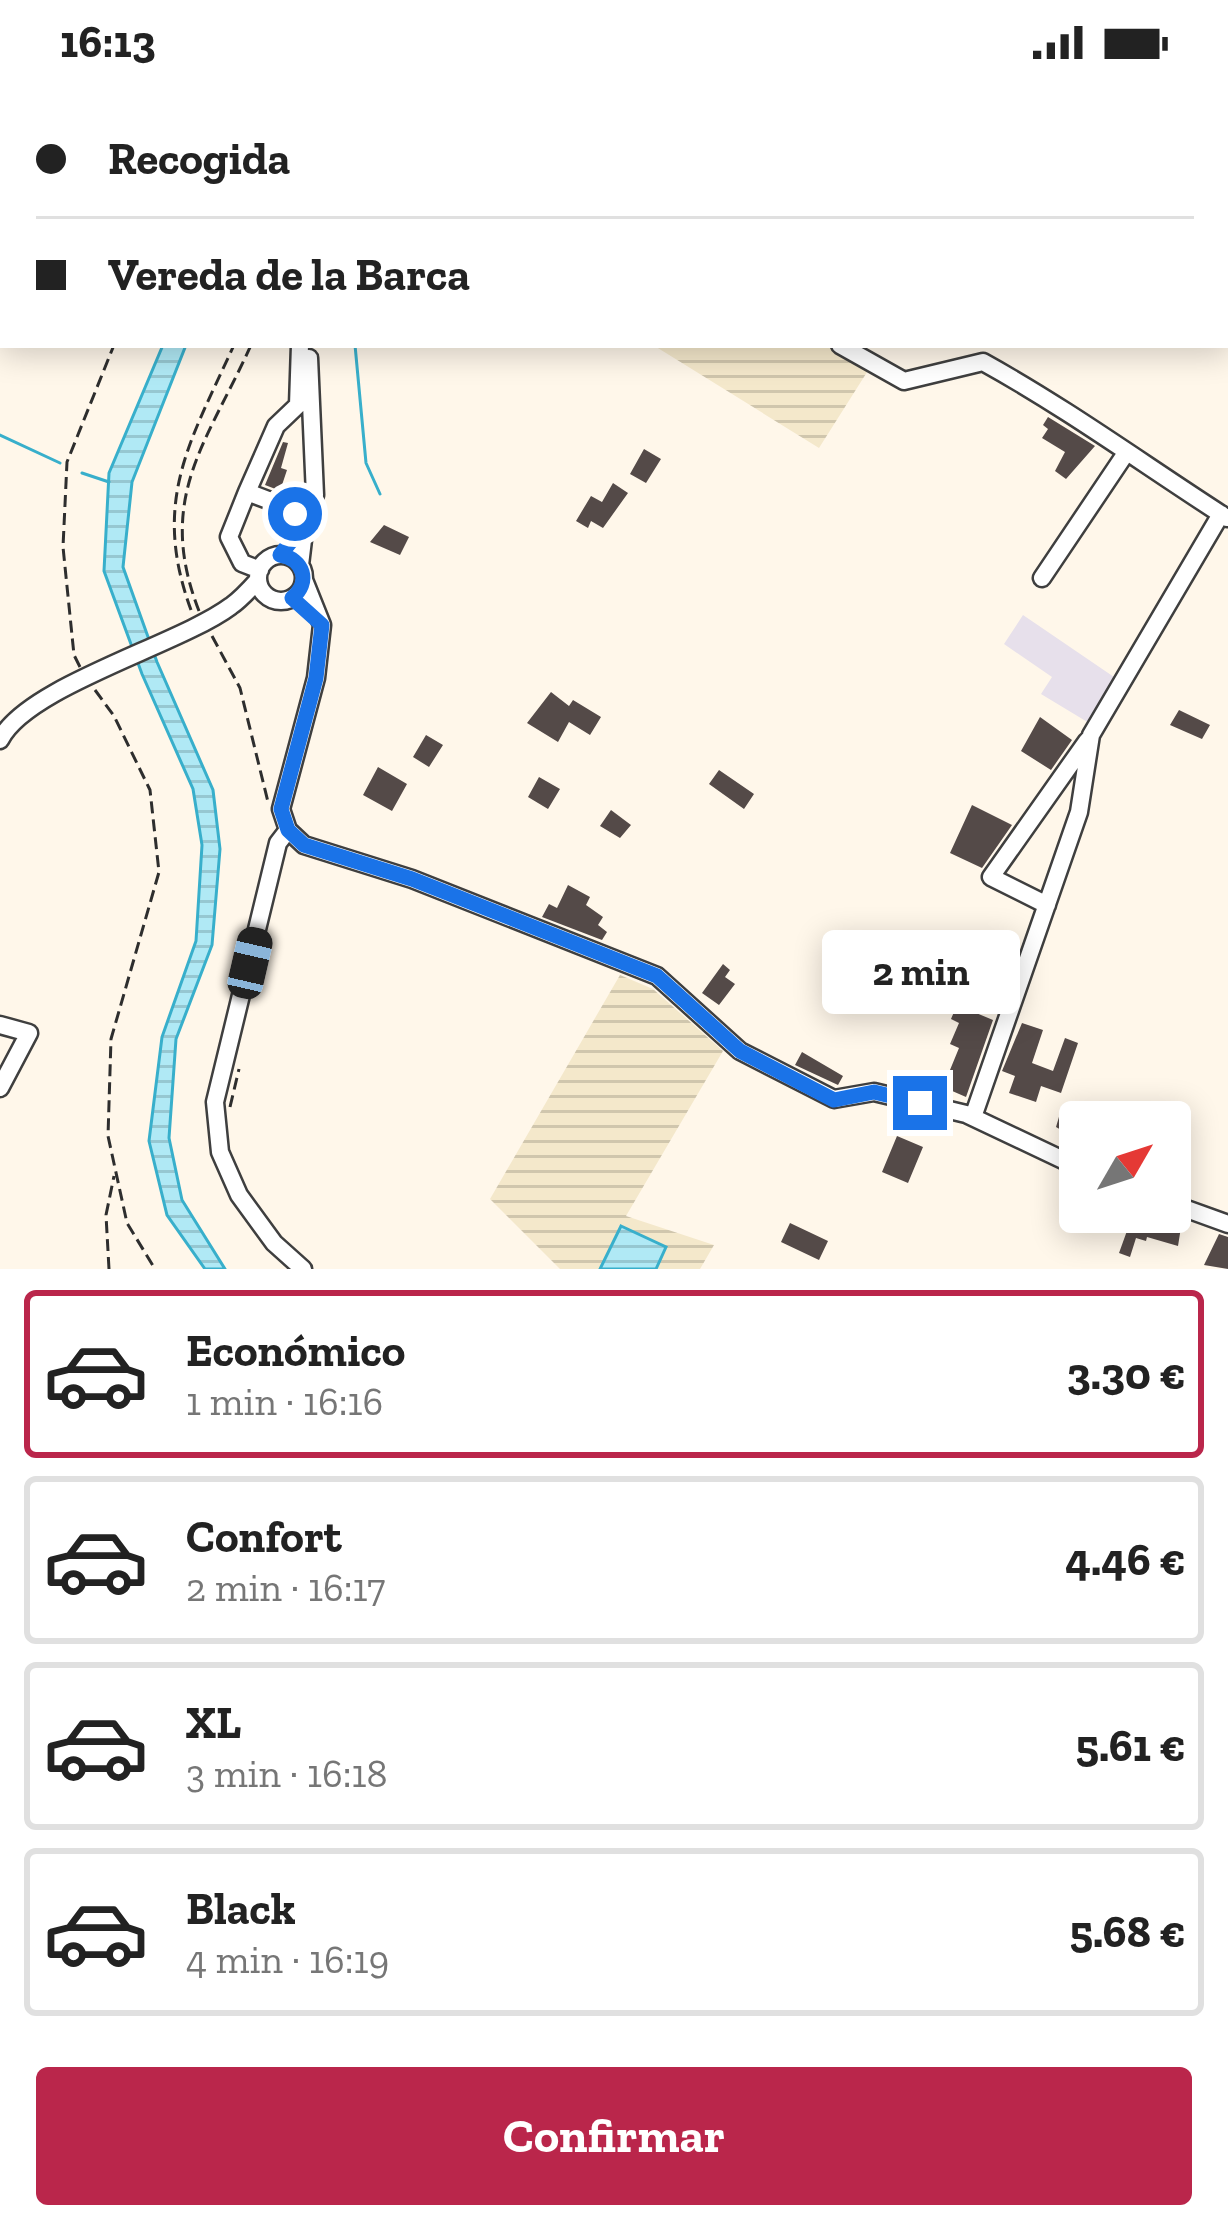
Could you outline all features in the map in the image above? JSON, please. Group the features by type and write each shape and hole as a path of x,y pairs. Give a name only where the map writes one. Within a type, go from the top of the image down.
{"street":[{"path":"270,598 259,575 242,563 229,537 275,426 298,405 300,348"},
{"path":"292,598 302,572 305,523 315,495 309,348"},
{"path":"844,348 904,381 983,362 1060,404 1224,516 1091,735 991,877 1047,904"},
{"path":"1042,578 1126,453"},
{"path":"247,492 295,514 286,548 302,572 322,625 316,678 281,809 283,837 215,1102 220,1152 239,1195 274,1243 303,1269"},
{"path":"232,606 268,559 286,548 305,523"},
{"path":"0,740 5,730 37,705 232,606 292,598 322,625"},
{"path":"973,1118 1079,812 1091,735"},
{"path":"283,837 412,879 657,976 740,1051 834,1100 874,1092 973,1118 1059,1158"},
{"path":"0,1025 29,1034 0,1088"},
{"path":"1191,1211 1228,1224"}],"path":[{"path":"113,348 67,462 63,548 74,655 114,716 150,790 159,872 111,1039 108,1136 128,1223 155,1269"},
{"path":"233,348 182,460 175,493 173,551 200,623 240,688 283,837"},
{"path":"200,623 184,545 183,494 249,348"},
{"path":"230,1107 239,1066"},
{"path":"110,1269 106,1215 116,1169"}],"shaded area":[{"path":"658,348 830,348 869,369 819,448"},
{"path":"1023,615 1114,677 1089,723 1041,694 1052,677 1004,644"},
{"path":"620,975 653,989 723,1051 626,1216 714,1245 700,1269 560,1269 490,1199"}],"water":[{"path":"162,348 185,348 132,482 123,567 157,662 213,790 220,849 212,945 176,1039 169,1138 182,1200 225,1269 205,1269 167,1215 149,1141 162,1037 196,941 202,845 193,789 142,674 104,571 109,473"},
{"path":"621,1226 666,1247 656,1269 600,1269"}],"building":[{"path":"1048,417 1095,446 1066,479 1055,471 1065,452 1042,438"},
{"path":"283,442 288,443 281,468 287,470 281,488 286,493 265,485"},
{"path":"644,449 661,459 646,483 630,474"},
{"path":"613,483 628,493 603,528 591,521 588,528 576,521 591,496 602,502"},
{"path":"384,525 409,537 400,555 370,542"},
{"path":"551,692 569,706 573,700 601,717 590,735 569,722 558,742 527,723"},
{"path":"1179,710 1210,725 1202,739 1170,725"},
{"path":"1040,717 1072,740 1051,770 1021,751"},
{"path":"426,735 443,745 429,767 413,757"},
{"path":"378,767 407,784 392,811 363,795"},
{"path":"719,770 754,794 744,809 709,784"},
{"path":"539,777 560,789 548,809 528,797"},
{"path":"972,805 1012,825 982,868 950,853"},
{"path":"611,810 631,825 620,838 600,826"},
{"path":"568,885 590,897 586,905 603,917 598,925 607,932 602,940 542,917 549,904 557,908"},
{"path":"723,964 730,970 725,977 735,984 719,1005 702,993"},
{"path":"957,1005 993,1020 966,1097 943,1087 959,1048 950,1044 959,1023 951,1019"},
{"path":"1022,1023 1043,1030 1032,1063 1053,1071 1065,1038 1078,1043 1061,1093 1041,1086 1036,1102 1009,1093 1015,1076 1002,1071"},
{"path":"802,1052 843,1076 838,1085 795,1065"},
{"path":"897,1136 923,1147 908,1183 882,1172"},
{"path":"790,1223 828,1241 819,1260 781,1242"},
{"path":"1126,1233 1180,1233 1178,1246 1136,1238 1130,1257 1119,1253"},
{"path":"1219,1234 1228,1237 1228,1269 1204,1265"}],"waterway":[{"path":"355,348 366,463 380,494"},
{"path":"0,435 60,463"},
{"path":"82,473 109,482"}],"route":[{"path":"295,514 292,540 280,555 300,565 304,580 292,598 322,625 316,678 281,809 288,830 304,845 412,879 657,976 740,1051 834,1100 874,1092 920,1103"}]}
